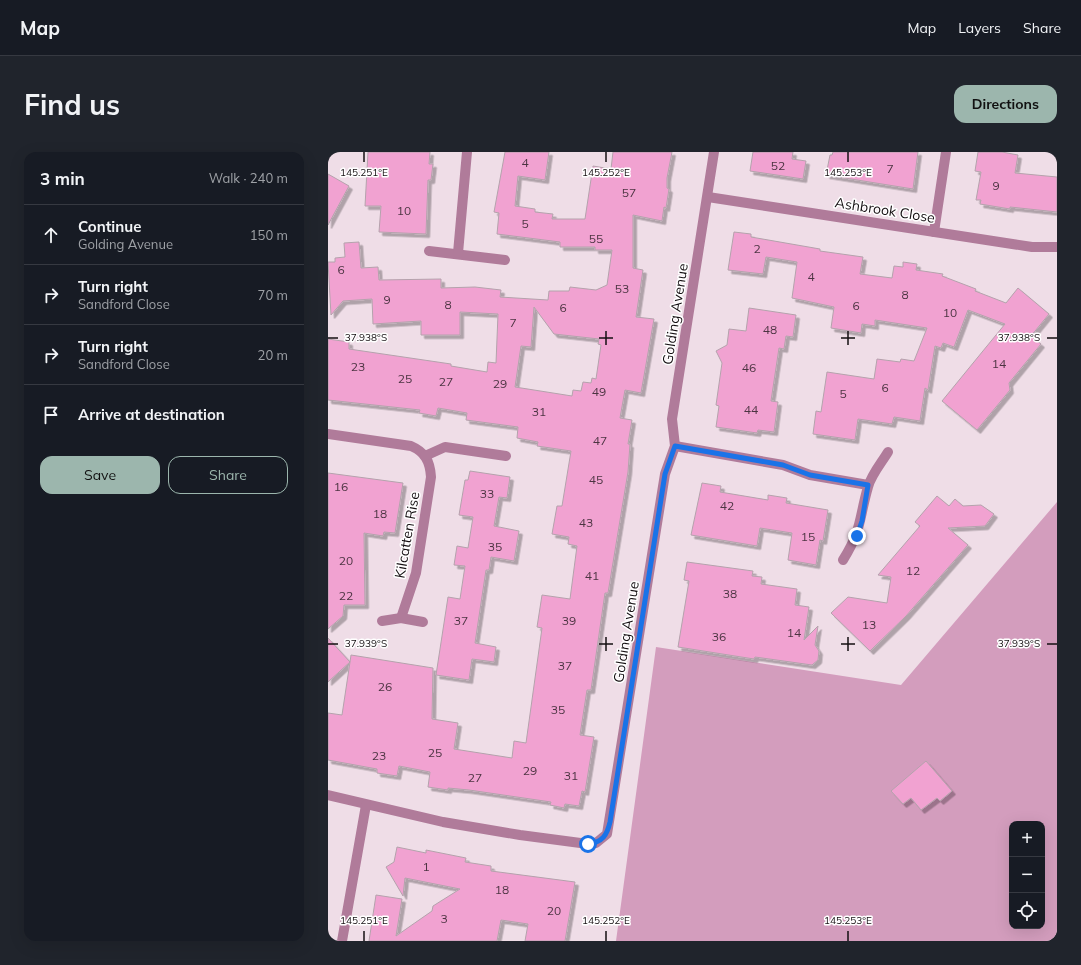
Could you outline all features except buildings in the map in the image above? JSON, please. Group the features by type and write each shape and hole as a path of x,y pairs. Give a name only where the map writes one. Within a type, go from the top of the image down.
{"street":[{"path":"458,253 467,152"},
{"name":"Golding Avenue","path":"328,795 444,822 584,844 596,843 603,839 607,834 665,474 675,446 672,419 714,152"},
{"path":"934,232 946,152"},
{"name":"Ashbrook Close","path":"708,197 1032,247 1057,247"},
{"path":"429,251 458,253 505,260"},
{"path":"328,434 410,446 419,450 425,456 445,447 506,456"},
{"path":"675,446 783,465 814,476 868,485"},
{"path":"843,560 853,545 860,528 868,485 888,452"},
{"name":"Kilcatten Rise","path":"401,618 416,573 431,477 429,463 425,456"},
{"path":"382,621 401,618 423,622"},
{"path":"342,941 366,805"}],"shaded area":[{"path":"1057,502 1057,941 616,941 656,647 901,685"}],"route":[{"path":"588,844 596,843 603,839 607,834 610,822 665,474 667,464 674,452 675,446 783,465 810,475 868,485 862,521 857,536"}]}
